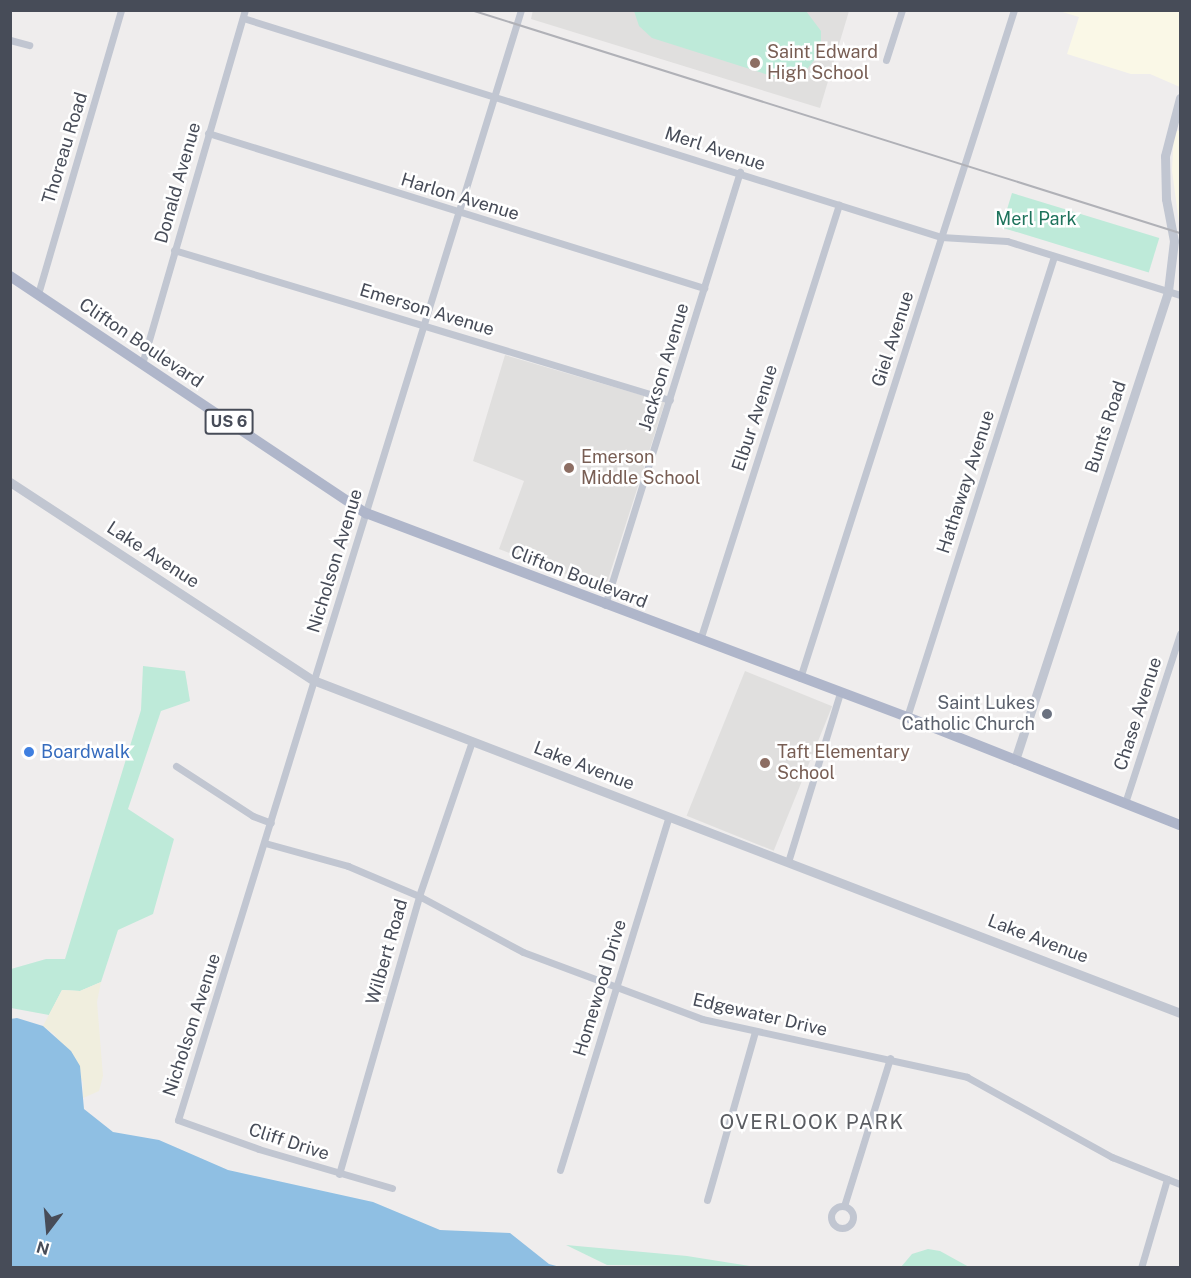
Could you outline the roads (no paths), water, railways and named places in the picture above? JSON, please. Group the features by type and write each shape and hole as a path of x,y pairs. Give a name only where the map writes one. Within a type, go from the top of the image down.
{"main road":[{"name":"Clifton Boulevard","path":"10,276 366,513 907,717 1180,825"}],"street":[{"name":"Thoreau Road","path":"38,294 121,10"},
{"name":"Nicholson Avenue","path":"178,1120 265,843 313,680 461,213 521,10"},
{"path":"886,60 902,10"},
{"name":"Giel Avenue","path":"800,678 1014,10"},
{"name":"Merl Avenue","path":"244,14 941,237 1007,241 1180,295"},
{"name":"Donald Avenue","path":"142,364 244,14"},
{"path":"10,40 29,45"},
{"name":"Bunts Road","path":"1016,760 1168,291 1174,241 1166,199 1165,156 1180,98"},
{"name":"Harlon Avenue","path":"208,134 704,288"},
{"name":"Jackson Avenue","path":"605,605 740,172"},
{"name":"Elbur Avenue","path":"700,640 839,205"},
{"name":"Emerson Avenue","path":"174,250 670,400"},
{"name":"Hathaway Avenue","path":"907,717 1053,257"},
{"name":"Lake Avenue","path":"10,482 313,680 1180,1013"},
{"name":"Chase Avenue","path":"1125,803 1180,634"},
{"path":"788,862 840,693"},
{"name":"Wilbert Road","path":"339,1174 419,896 472,741"},
{"path":"176,766 253,816 271,823"},
{"name":"Homewood Drive","path":"560,1170 669,816"},
{"name":"Edgewater Drive","path":"265,843 348,866 419,896 523,952 702,1019 755,1032 890,1058 967,1077 1112,1157 1180,1184"},
{"path":"707,1200 755,1032"},
{"path":"844,1206 890,1058"},
{"name":"Cliff Drive","path":"178,1120 339,1174 392,1188"},
{"path":"1141,1268 1167,1179"}],"water":[{"path":"17,1018 43,1026 71,1051 80,1066 84,1109 113,1132 159,1140 228,1170 373,1202 440,1230 510,1233 549,1264 560,1267 11,1267 10,1019"}],"railway":[{"path":"471,10 1180,233"}],"place":[{"name":"Saint Edward High School","path":"755,63"},
{"name":"Emerson Middle School","path":"569,468"},
{"name":"Saint Lukes Catholic Church","path":"1047,714"},
{"name":"Boardwalk","path":"29,752"},
{"name":"Taft Elementary School","path":"765,763"}],"district":[{"name":"OVERLOOK PARK","path":"812,1122"}],"park label":[{"name":"Merl Park","path":"1036,219"}]}
